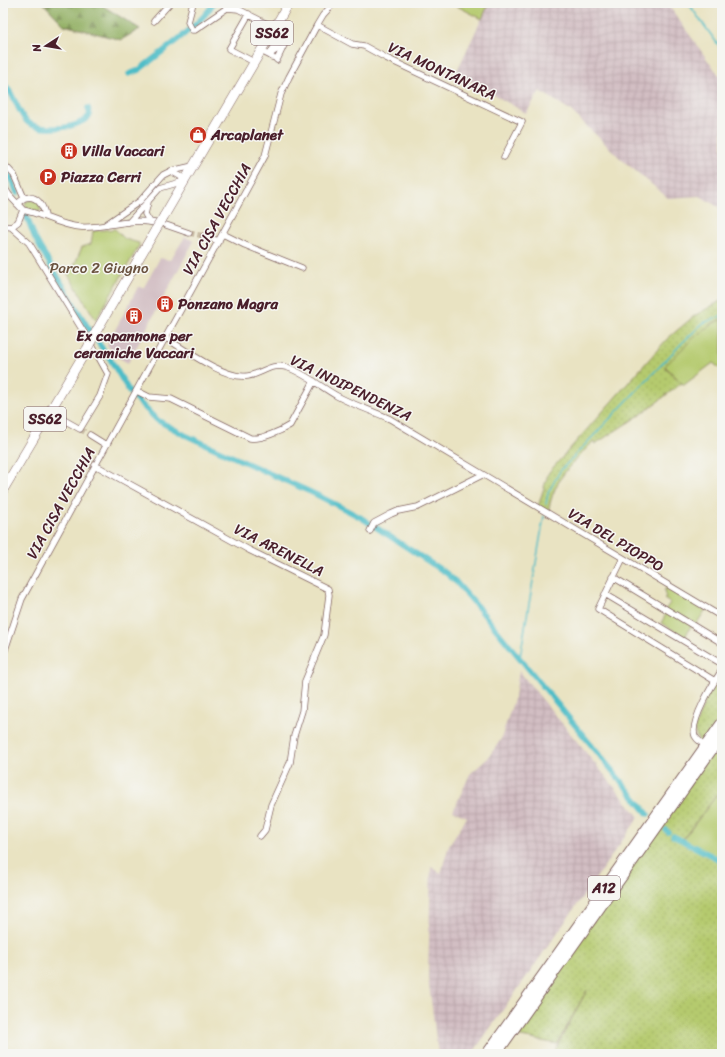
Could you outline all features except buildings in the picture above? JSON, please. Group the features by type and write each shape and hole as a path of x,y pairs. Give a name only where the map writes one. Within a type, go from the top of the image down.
{"highway":[{"name":"A12","path":"487,1054 722,723"},
{"name":"A12","path":"496,1054 722,735"}],"main road":[{"name":"SS62","path":"3,490 89,345 153,225 165,221 184,181 254,62 269,56 281,40 289,3"}],"street":[{"path":"154,21 170,3"},
{"path":"193,3 188,22 190,27 195,30 227,8 238,9 249,14 281,40"},
{"name":"VIA CISA VECCHIA","path":"3,656 22,599 265,156 281,94 289,76 323,15 334,3"},
{"path":"249,14 229,49 254,62"},
{"name":"VIA MONTANARA","path":"317,25 352,44 364,46 386,58 522,122 504,157"},
{"path":"281,40 277,60 269,56 281,40"},
{"path":"3,163 14,175 24,198"},
{"path":"105,225 140,201 163,174 193,166"},
{"path":"129,222 160,188 184,181 180,176 171,171"},
{"path":"3,185 23,210 45,216 73,227 129,222 153,225"},
{"path":"169,185 176,196"},
{"path":"17,204 24,198 28,197 38,201 44,210 45,216"},
{"path":"149,199 145,214 153,225"},
{"path":"11,227 18,222 23,210"},
{"path":"126,210 129,222"},
{"path":"165,221 189,233"},
{"path":"3,226 11,227 29,244 108,374 100,396 80,428 57,416"},
{"path":"223,234 245,245 302,268"},
{"path":"204,236 219,241"},
{"name":"VIA INDIPENDENZA","path":"166,338 229,374 242,377 250,376 268,368 286,367 314,381 336,396 390,419 498,484"},
{"path":"136,392 149,398 171,398 250,438 256,439 284,430 290,425 314,381"},
{"path":"90,435 106,445"},
{"name":"VIA ARENELLA","path":"95,465 249,550 328,589 329,595 324,635 305,680 302,711 294,736 290,763 271,805 267,825 260,836"},
{"path":"372,528 398,511 418,507 482,475"},
{"name":"VIA DEL PIOPPO","path":"498,484 722,617"},
{"path":"623,558 598,609 715,681"},
{"path":"613,577 722,643"},
{"path":"605,594 722,664"},
{"path":"704,745 695,735 694,724 708,693 722,670"}],"shaded area":[{"path":"489,3 667,3 722,79 722,209 700,196 668,198 620,158 570,110 540,91 526,113 456,73"},
{"path":"185,237 194,241 128,363 119,358 107,345 138,287 144,287 160,258 170,260"},
{"path":"519,671 639,817 472,1054 438,1054 428,977 431,867 441,873 449,845 467,817 453,811 470,774 488,758 501,739 515,696"}],"green space":[{"path":"43,3 105,3 103,6 140,29 121,40 64,25"},
{"path":"451,3 489,3 482,19"},
{"path":"30,200 37,201 41,209 40,211 37,212 26,208 25,202"},
{"name":"Parco 2 Giugno","path":"115,229 125,239 139,243 139,246 96,320 66,271 73,268 82,247 91,244 93,231"},
{"path":"722,300 722,319 711,324 665,367 682,383 643,413 595,444 593,442 564,473 554,491 548,513 538,507 550,471 667,339 694,316"},
{"path":"722,319 722,370 713,363 684,385 665,366 706,328"},
{"path":"668,585 706,609 694,628 691,626 685,637 661,623 667,612 665,610 670,603 664,599 666,596 664,591"},
{"path":"722,670 722,719 704,745 698,740 694,729 708,693"},
{"path":"722,738 722,788 682,840 722,861 722,1054 553,1054 587,990 557,1044 516,1036 503,1054 498,1054"},
{"path":"722,788 722,861 682,841"}],"waterway":[{"path":"129,74 139,70 180,38 201,19 213,3"},
{"path":"688,3 722,50"},
{"path":"3,83 10,91 24,118 35,126 43,128 61,128 77,124 84,121 90,115 88,108"},
{"path":"3,168 10,177 17,193"},
{"path":"26,215 41,249 90,331 110,359 129,391 157,420 185,435 317,495 360,517 446,573 476,605 648,814"},
{"path":"546,504 548,493 560,471 681,344 703,323 722,316"},
{"path":"520,657 544,516"},
{"path":"673,836 722,861"}],"tunnel":[{"path":"279,48 283,41"},
{"path":"189,233 204,236"},
{"path":"80,429 90,435"}],"place":[{"name":"Arcaplanet","path":"198,135"},
{"name":"Villa Vaccari","path":"69,151"},
{"name":"Piazza Cerri","path":"48,177"},
{"name":"Ponzano Magra","path":"165,304"},
{"name":"Ex capannone per ceramiche Vaccari","path":"134,316"}]}
